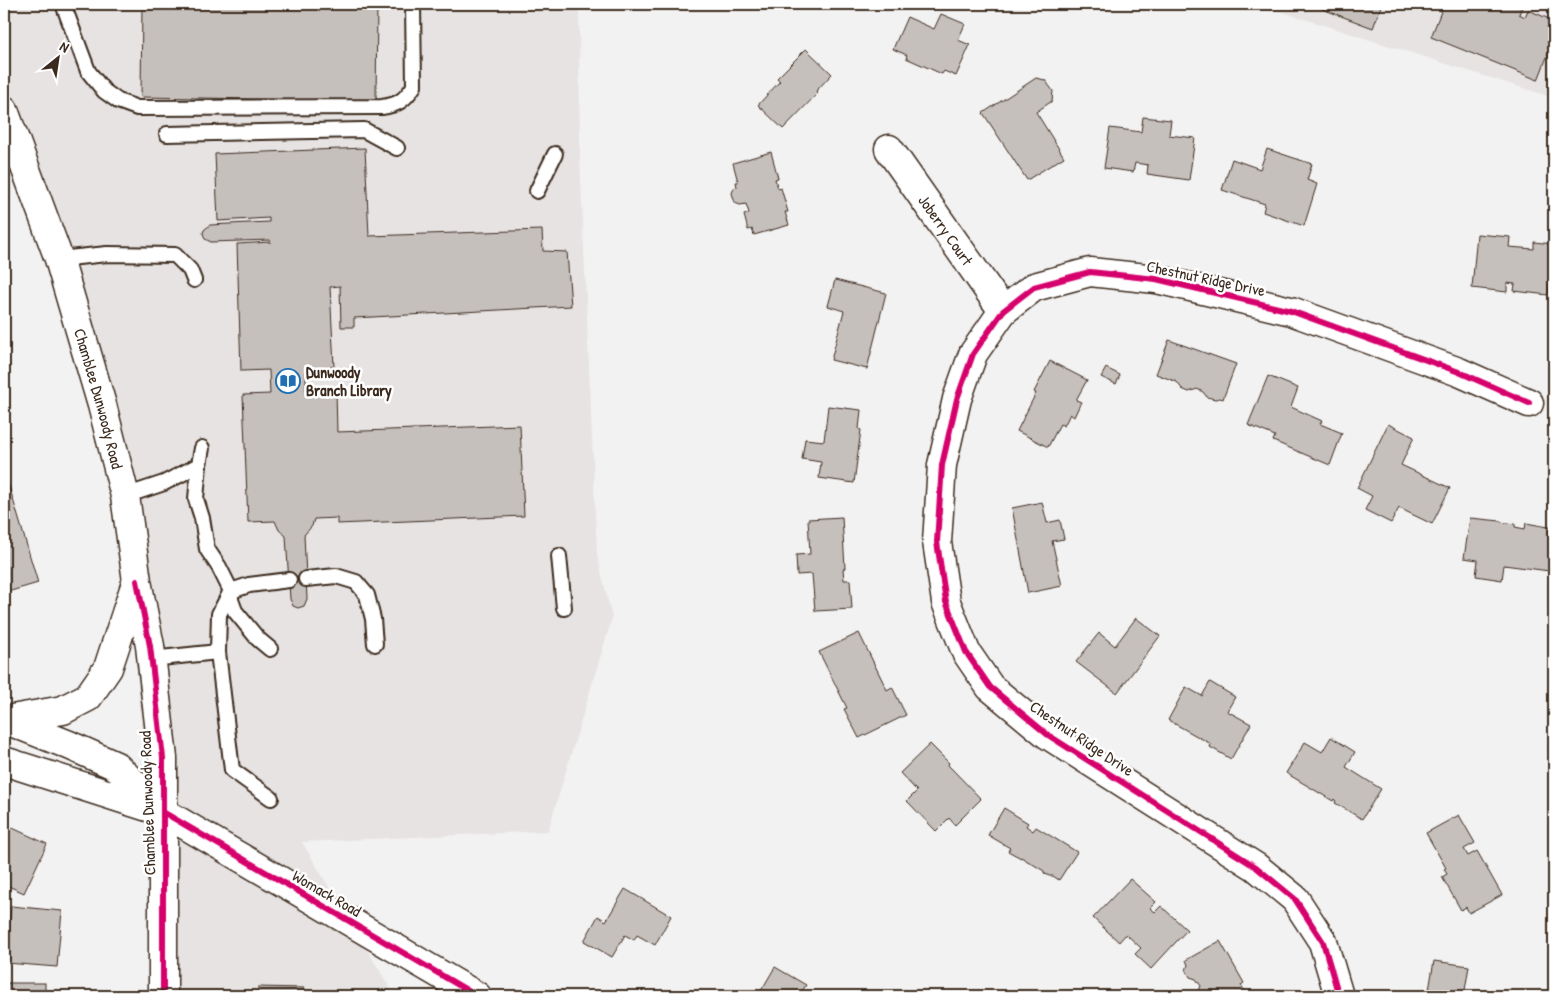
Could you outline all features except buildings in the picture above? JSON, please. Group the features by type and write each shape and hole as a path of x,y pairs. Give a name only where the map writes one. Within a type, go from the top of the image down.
{"street":[{"name":"Chamblee Dunwoody Road","path":"4,110 59,259 102,405 125,496 151,660 163,758 163,996"},
{"name":"Joberry Court","path":"889,149 1003,310"},
{"name":"Chestnut Ridge Drive","path":"1339,996 1323,942 1295,899 1256,867 1048,735 990,687 966,652 946,602 937,542 942,465 957,400 973,354 1003,310 1034,287 1090,272 1156,279 1291,311 1459,372 1529,403"},
{"path":"5,719 63,710 88,697 108,668 137,581"},
{"path":"5,719 116,766 163,812"},
{"path":"4,761 163,812"},
{"name":"Womack Road","path":"163,812 476,996"}],"lane":[{"path":"63,4 88,71 104,91 118,101 137,108 220,108 394,106 408,96 414,86 413,4"},
{"path":"167,134 364,130 397,148"},
{"path":"537,192 555,154"},
{"path":"59,259 107,254 175,256 190,270 194,280"},
{"path":"202,448 198,465 196,499 202,518 207,549 231,591 231,600 235,611 258,639 270,649"},
{"path":"125,496 164,483 198,465"},
{"path":"559,556 564,608"},
{"path":"306,579 336,576 356,582 367,595 373,619 375,644"},
{"path":"271,798 232,770 218,652 219,614 231,591 248,584 289,580"},
{"path":"151,660 218,652"}],"shaded area":[{"path":"4,4 579,4 580,155 597,554 612,618 548,831 302,842 392,991 392,996 152,996 149,821 127,558 88,325 8,164 4,149"},
{"path":"1257,4 1554,4 1554,98"}],"cycle path":[{"path":"1339,996 1323,942 1295,899 1256,867 1048,735 990,687 966,652 946,602 937,542 942,465 957,399 973,354 1003,311 1034,287 1090,272 1156,279 1291,311 1459,372 1529,403"},
{"path":"137,581 150,646 163,758 163,996"},
{"path":"163,812 477,996"}],"place":[{"name":"Dunwoody Branch Library","path":"288,381"}]}
